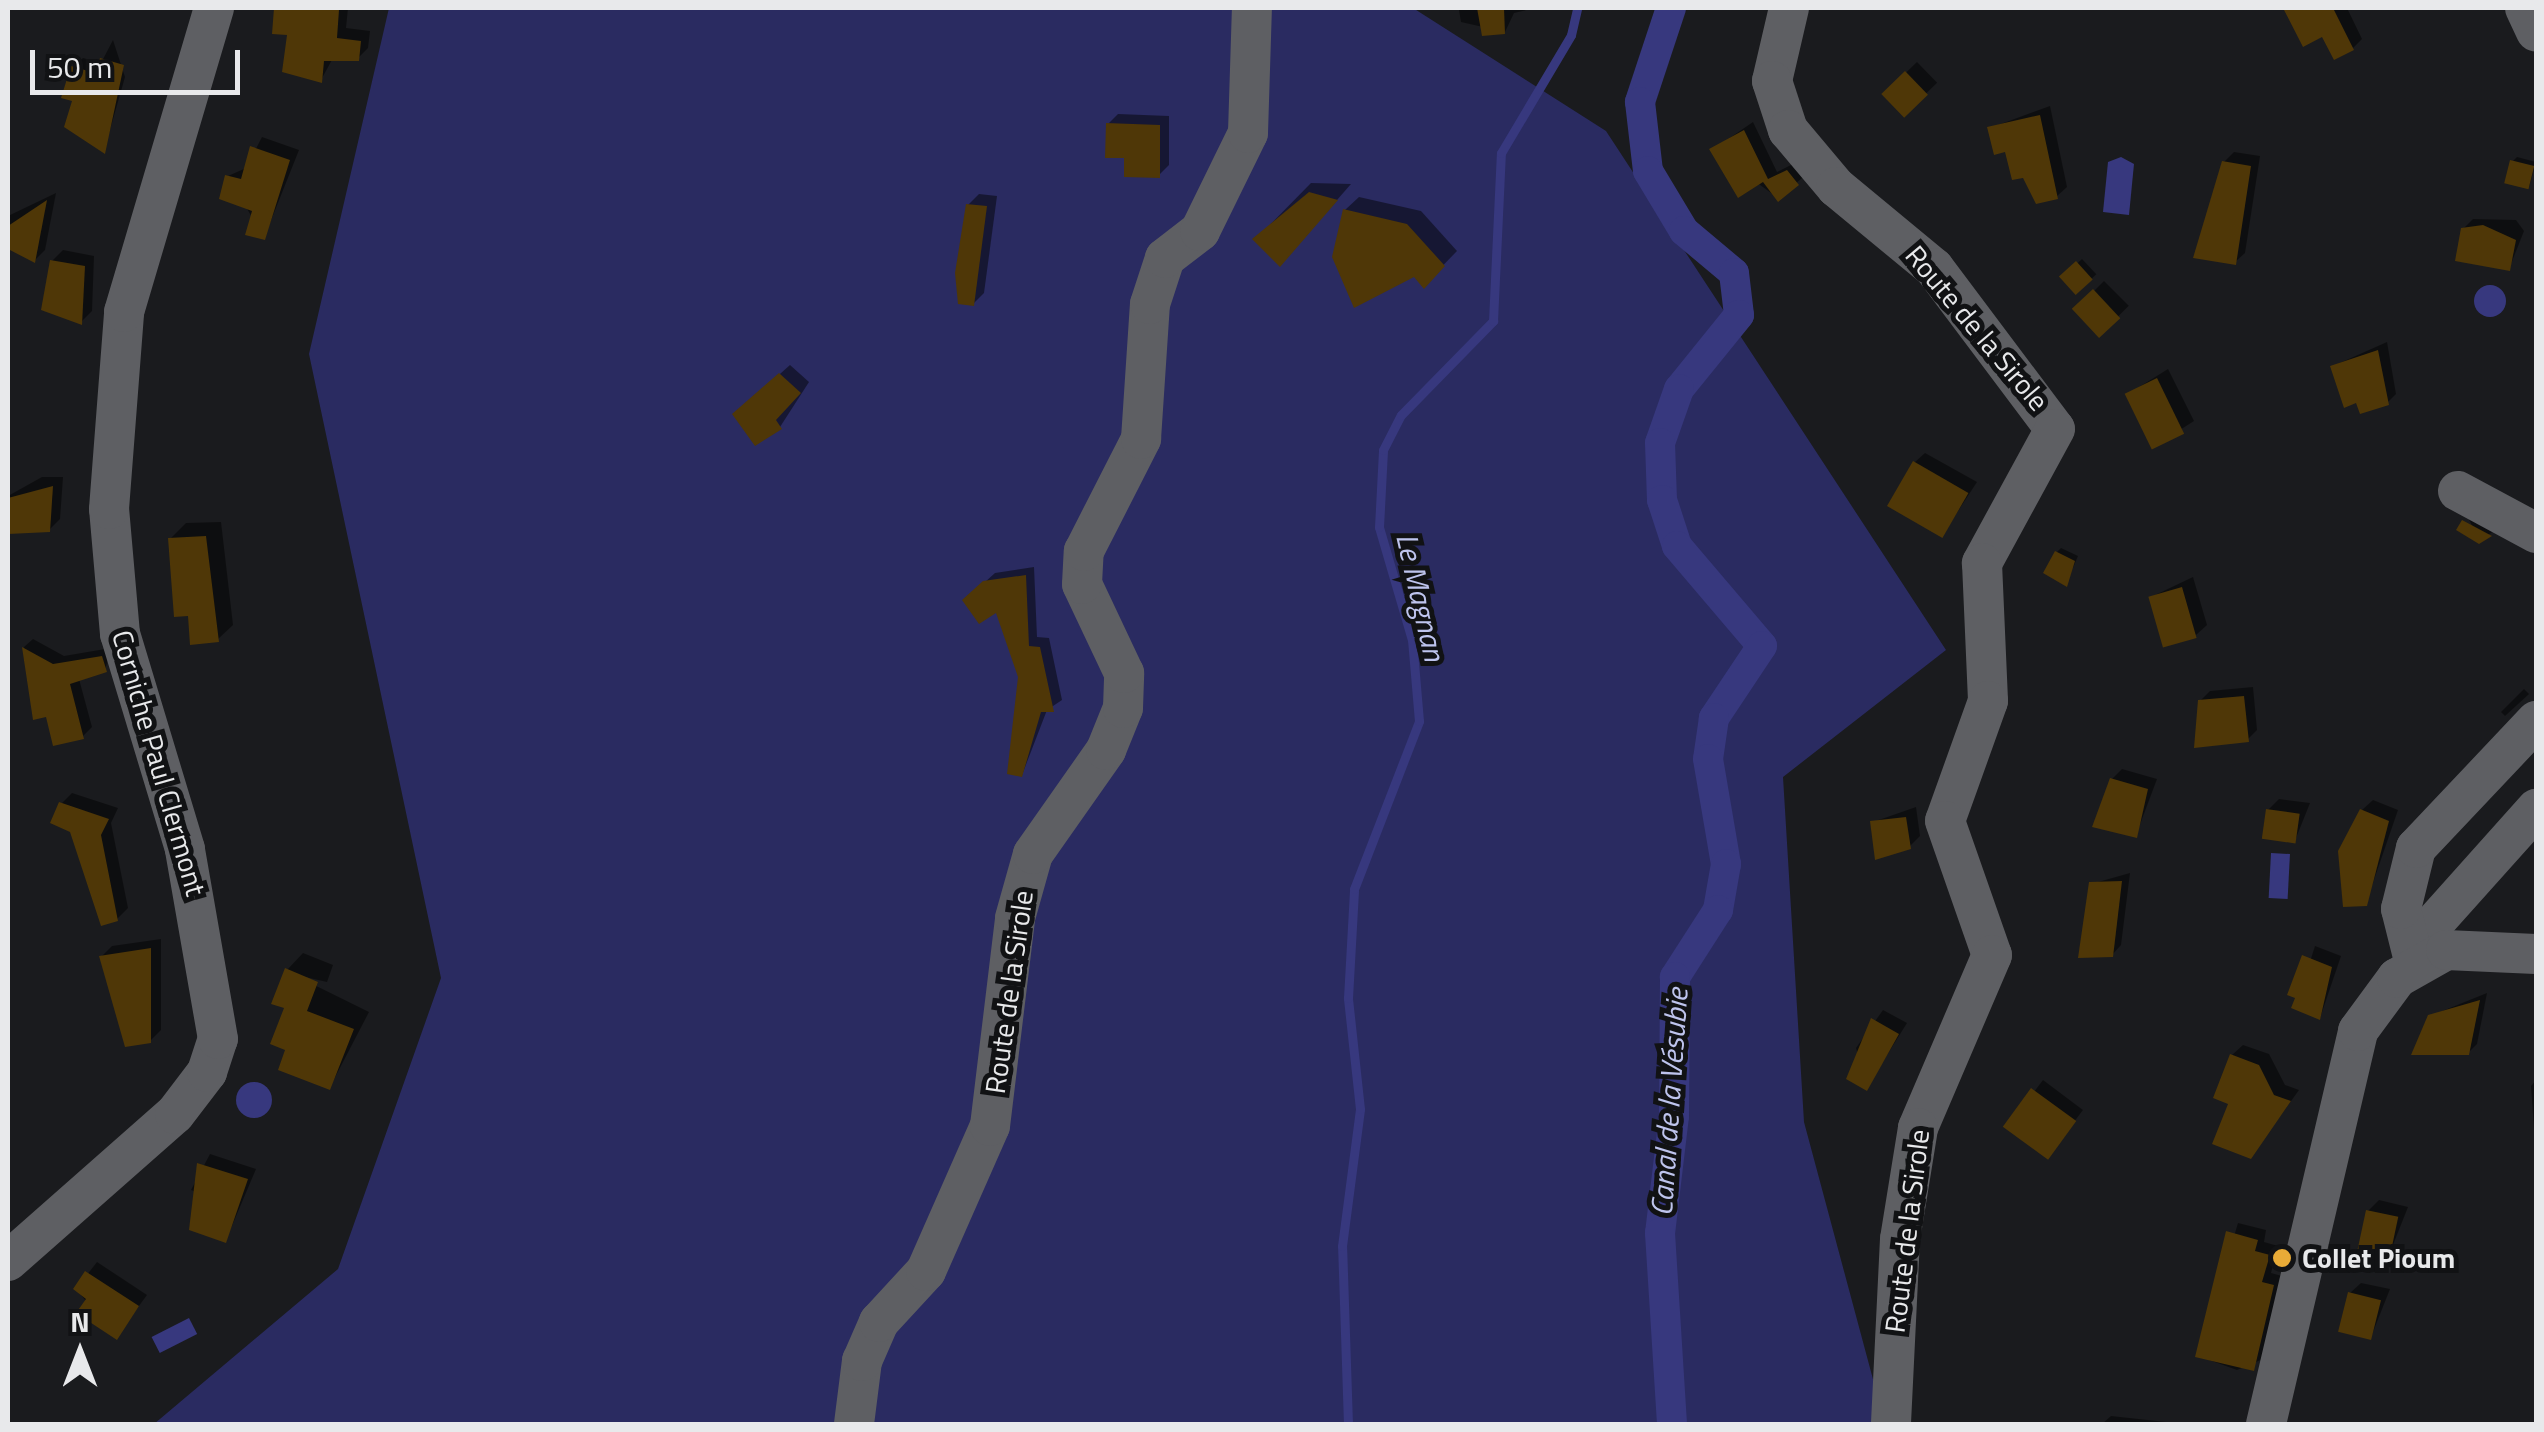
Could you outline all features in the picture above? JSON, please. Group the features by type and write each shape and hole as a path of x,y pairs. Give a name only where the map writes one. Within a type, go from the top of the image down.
{"street":[{"name":"Corniche Paul Clermont","path":"8,1261 175,1114 208,1072 218,1039 185,849 120,634 109,509 124,312 214,8"},
{"name":"Route de la Sirole","path":"854,1424 862,1360 879,1322 926,1271 990,1126 1015,918 1033,854 1106,750 1122,708 1124,673 1082,584 1084,551 1141,439 1150,304 1164,258 1208,218 1248,133 1252,8"},
{"name":"Route de la Sirole","path":"1789,8 1772,81 1788,130 1827,178 1934,268 2055,430 1982,563 1988,701 1945,821 1992,955 1918,1128 1900,1239 1891,1424"},
{"path":"2525,8 2536,32"},
{"path":"2458,491 2536,533"},
{"path":"2420,962 2400,909 2416,848 2536,721"},
{"path":"2266,1424 2340,1086 2358,1031 2420,962 2427,932 2536,809"},
{"path":"2420,962 2487,946 2536,954"}],"shaded area":[{"path":"389,8 1413,8 1606,131 1946,650 1783,777 1804,1122 1885,1424 154,1424 338,1269 441,978 309,354"},
{"path":"2121,157 2134,164 2129,215 2103,212 2108,162"},
{"path":"2490,285 2501,290 2506,301 2501,312 2490,317 2479,312 2474,301 2479,290"},
{"path":"2271,853 2290,854 2288,899 2269,898"},
{"path":"254,1082 267,1087 272,1100 267,1113 254,1118 241,1113 236,1100 241,1087"},
{"path":"189,1318 197,1334 160,1353 152,1337"}],"building":[{"path":"274,8 339,10 337,38 361,41 359,61 324,61 322,83 282,72 287,35 272,34"},
{"path":"1477,8 1504,8 1505,34 1482,36"},
{"path":"2283,8 2333,8 2354,50 2334,60 2322,37 2303,47"},
{"path":"100,58 124,65 105,154 64,127 72,101 61,98 71,66 95,73"},
{"path":"1905,71 1928,95 1904,118 1881,94"},
{"path":"2040,115 2058,199 2036,204 2023,178 2012,180 2005,152 1994,155 1987,127"},
{"path":"1106,123 1160,125 1160,178 1124,177 1124,158 1105,158"},
{"path":"1744,130 1768,179 1787,170 1799,185 1778,202 1763,182 1738,198 1709,149"},
{"path":"250,146 290,160 265,240 245,235 252,211 219,199 225,175 241,179"},
{"path":"2510,160 2534,166 2528,189 2504,183"},
{"path":"2222,161 2251,166 2236,265 2193,258"},
{"path":"1309,192 1338,200 1280,267 1252,239"},
{"path":"47,200 35,263 8,249 8,226"},
{"path":"966,204 987,206 974,306 958,304 955,273"},
{"path":"1343,209 1407,224 1445,266 1424,289 1414,277 1354,308 1332,257"},
{"path":"2483,225 2516,240 2510,271 2455,261 2461,228"},
{"path":"50,260 85,266 82,325 41,310"},
{"path":"2076,261 2093,280 2076,295 2059,276"},
{"path":"2093,289 2120,318 2099,338 2072,309"},
{"path":"2378,350 2389,405 2360,414 2356,403 2344,408 2330,366"},
{"path":"779,373 801,393 776,420 782,429 755,446 732,414"},
{"path":"2157,378 2184,434 2152,450 2125,394"},
{"path":"1913,461 1968,493 1942,538 1887,506"},
{"path":"53,486 50,532 8,534 8,498"},
{"path":"2462,520 2492,536 2479,544 2456,530"},
{"path":"206,536 219,642 190,645 188,616 174,617 168,538"},
{"path":"2055,551 2075,561 2067,587 2043,573"},
{"path":"1026,575 1029,646 1040,647 1054,712 1041,712 1022,777 1007,774 1018,677 996,613 979,624 962,600 983,581"},
{"path":"2182,587 2197,638 2163,648 2148,597"},
{"path":"22,647 53,664 102,656 107,672 70,684 84,739 53,746 46,717 33,720"},
{"path":"2244,696 2249,742 2194,748 2198,700"},
{"path":"2110,778 2148,789 2137,838 2092,827"},
{"path":"59,802 109,819 101,835 118,921 101,926 70,832 50,823"},
{"path":"2266,809 2300,814 2295,843 2262,839"},
{"path":"2360,809 2389,821 2367,906 2343,907 2338,851"},
{"path":"1906,817 1911,849 1875,860 1870,821"},
{"path":"2122,881 2113,957 2078,958 2089,882"},
{"path":"151,948 151,1043 125,1047 99,956"},
{"path":"2302,955 2332,967 2320,1020 2291,1008 2295,998 2287,995"},
{"path":"285,968 318,982 307,1011 354,1029 330,1090 278,1070 285,1050 270,1044 284,1008 271,1004"},
{"path":"2480,1000 2469,1055 2411,1055 2428,1015"},
{"path":"1871,1018 1899,1034 1867,1091 1846,1079"},
{"path":"2230,1054 2259,1065 2274,1095 2291,1101 2251,1159 2212,1144 2228,1104 2213,1098"},
{"path":"2031,1088 2076,1121 2048,1160 2003,1127"},
{"path":"197,1163 248,1179 226,1243 189,1230"},
{"path":"2366,1210 2398,1217 2390,1257 2357,1250"},
{"path":"2226,1231 2258,1240 2255,1251 2270,1255 2262,1282 2274,1285 2254,1371 2195,1357"},
{"path":"85,1271 139,1306 117,1340 76,1313 86,1299 73,1289"},
{"path":"2348,1292 2381,1300 2371,1340 2338,1332"}],"waterway":[{"name":"Le Magnan","path":"1348,1424 1342,1246 1360,1109 1348,998 1354,889 1419,721 1412,640 1379,527 1383,450 1401,415 1493,321 1501,153 1571,35 1577,8"},
{"name":"Canal de la Vésubie","path":"1671,8 1640,102 1648,171 1684,231 1734,273 1739,315 1679,389 1660,443 1662,500 1677,546 1762,646 1714,718 1708,759 1726,864 1718,910 1675,977 1674,1116 1660,1233 1672,1424"}],"place":[{"name":"Collet Pioum","path":"2282,1258"}]}
